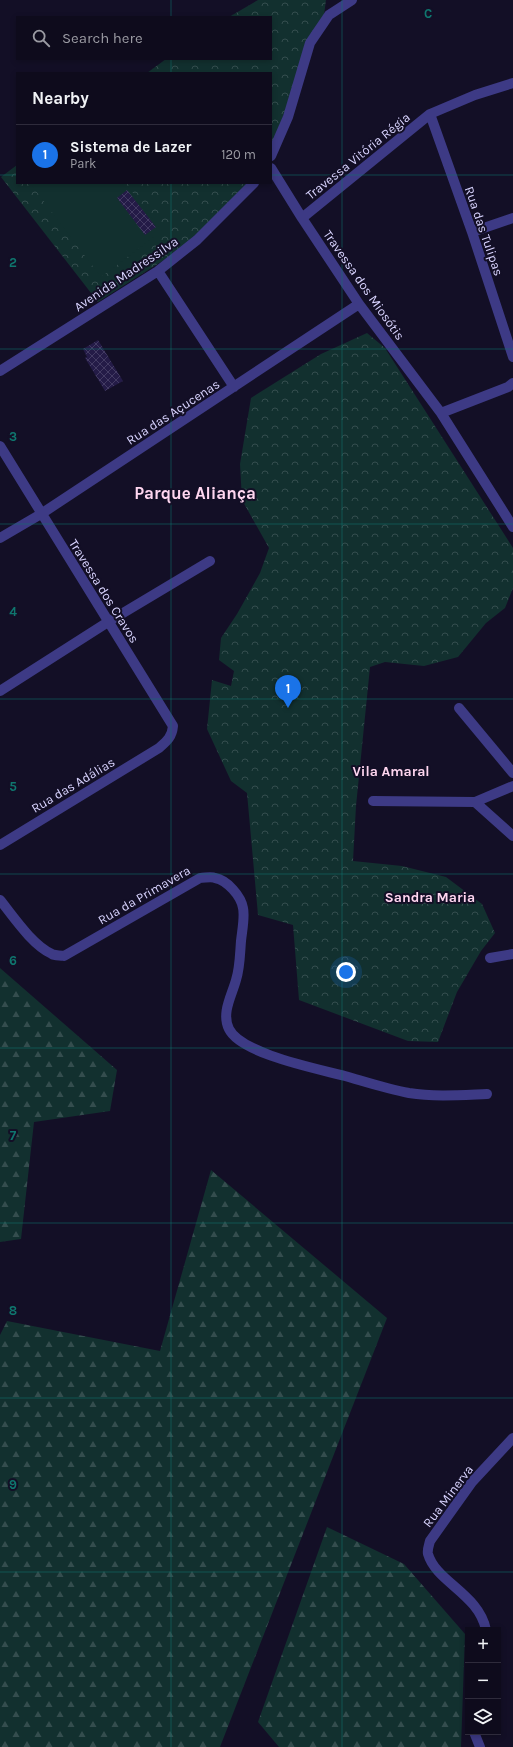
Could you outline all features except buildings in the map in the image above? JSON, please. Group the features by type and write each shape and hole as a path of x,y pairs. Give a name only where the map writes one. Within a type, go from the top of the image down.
{"street":[{"path":"272,154 288,117 310,43 329,15 352,0"},
{"name":"Travessa Vitória Régia","path":"302,218 430,114 475,95 513,83"},
{"name":"Rua das Tulipas","path":"430,114 472,232 513,357"},
{"name":"Travessa dos Miosótis","path":"272,170 359,304 441,412 513,527"},
{"name":"Avenida Madressilva","path":"0,371 158,271 197,240 253,184"},
{"path":"472,232 513,218"},
{"path":"158,271 234,387"},
{"name":"Rua das Açucenas","path":"0,538 41,514 359,304"},
{"path":"441,412 508,387 513,383"},
{"name":"Travessa dos Cravos","path":"0,446 173,726 170,738 159,748"},
{"path":"0,691 108,622 210,561"},
{"path":"460,708 513,773"},
{"name":"Rua das Adálias","path":"0,845 159,748"},
{"path":"373,801 475,802 513,786"},
{"path":"475,802 513,836"},
{"name":"Rua da Primavera","path":"0,900 17,921 39,944 53,955 64,956 200,878 216,878 229,886 237,896 243,908 236,979 229,999 226,1015 227,1024 230,1031 240,1040 257,1050 295,1064 410,1093 445,1096 487,1094"},
{"path":"490,958 513,954"},
{"name":"Rua Minerva","path":"485,1627 484,1620 471,1601 433,1565 428,1552 430,1541 472,1482 513,1438"},
{"path":"475,1735 480,1747"}],"green space":[{"path":"258,0 326,0 324,15 272,145 272,72 148,72 165,60 272,60 272,16 231,16"},
{"path":"16,166 16,184 248,184 226,207 178,251 98,302 1,177"},
{"path":"31,184 126,184 162,231 101,277"},
{"path":"367,333 385,348 513,548 513,588 505,608 486,623 458,657 424,666 385,662 370,667 356,806 353,861 402,866 446,877 482,904 495,933 481,951 457,992 438,1042 408,1041 299,1000 293,925 258,915 247,793 231,781 207,729 212,680 231,686 234,671 219,660 221,638 237,614 260,573 269,548 242,500 240,464 251,398 321,354"},
{"path":"0,968 117,1070 110,1111 34,1122 21,1239 0,1242"},
{"path":"211,1170 387,1318 220,1747 0,1747 0,1335 7,1321 160,1351"},
{"path":"327,1527 404,1564 465,1634 461,1747 279,1747 258,1722"}],"place":[{"name":"Sistema de Lazer","path":"288,708"}],"district":[{"name":"Parque Aliança","path":"195,493"},
{"name":"Vila Amaral","path":"391,771"},
{"name":"Sandra Maria","path":"430,897"}]}
